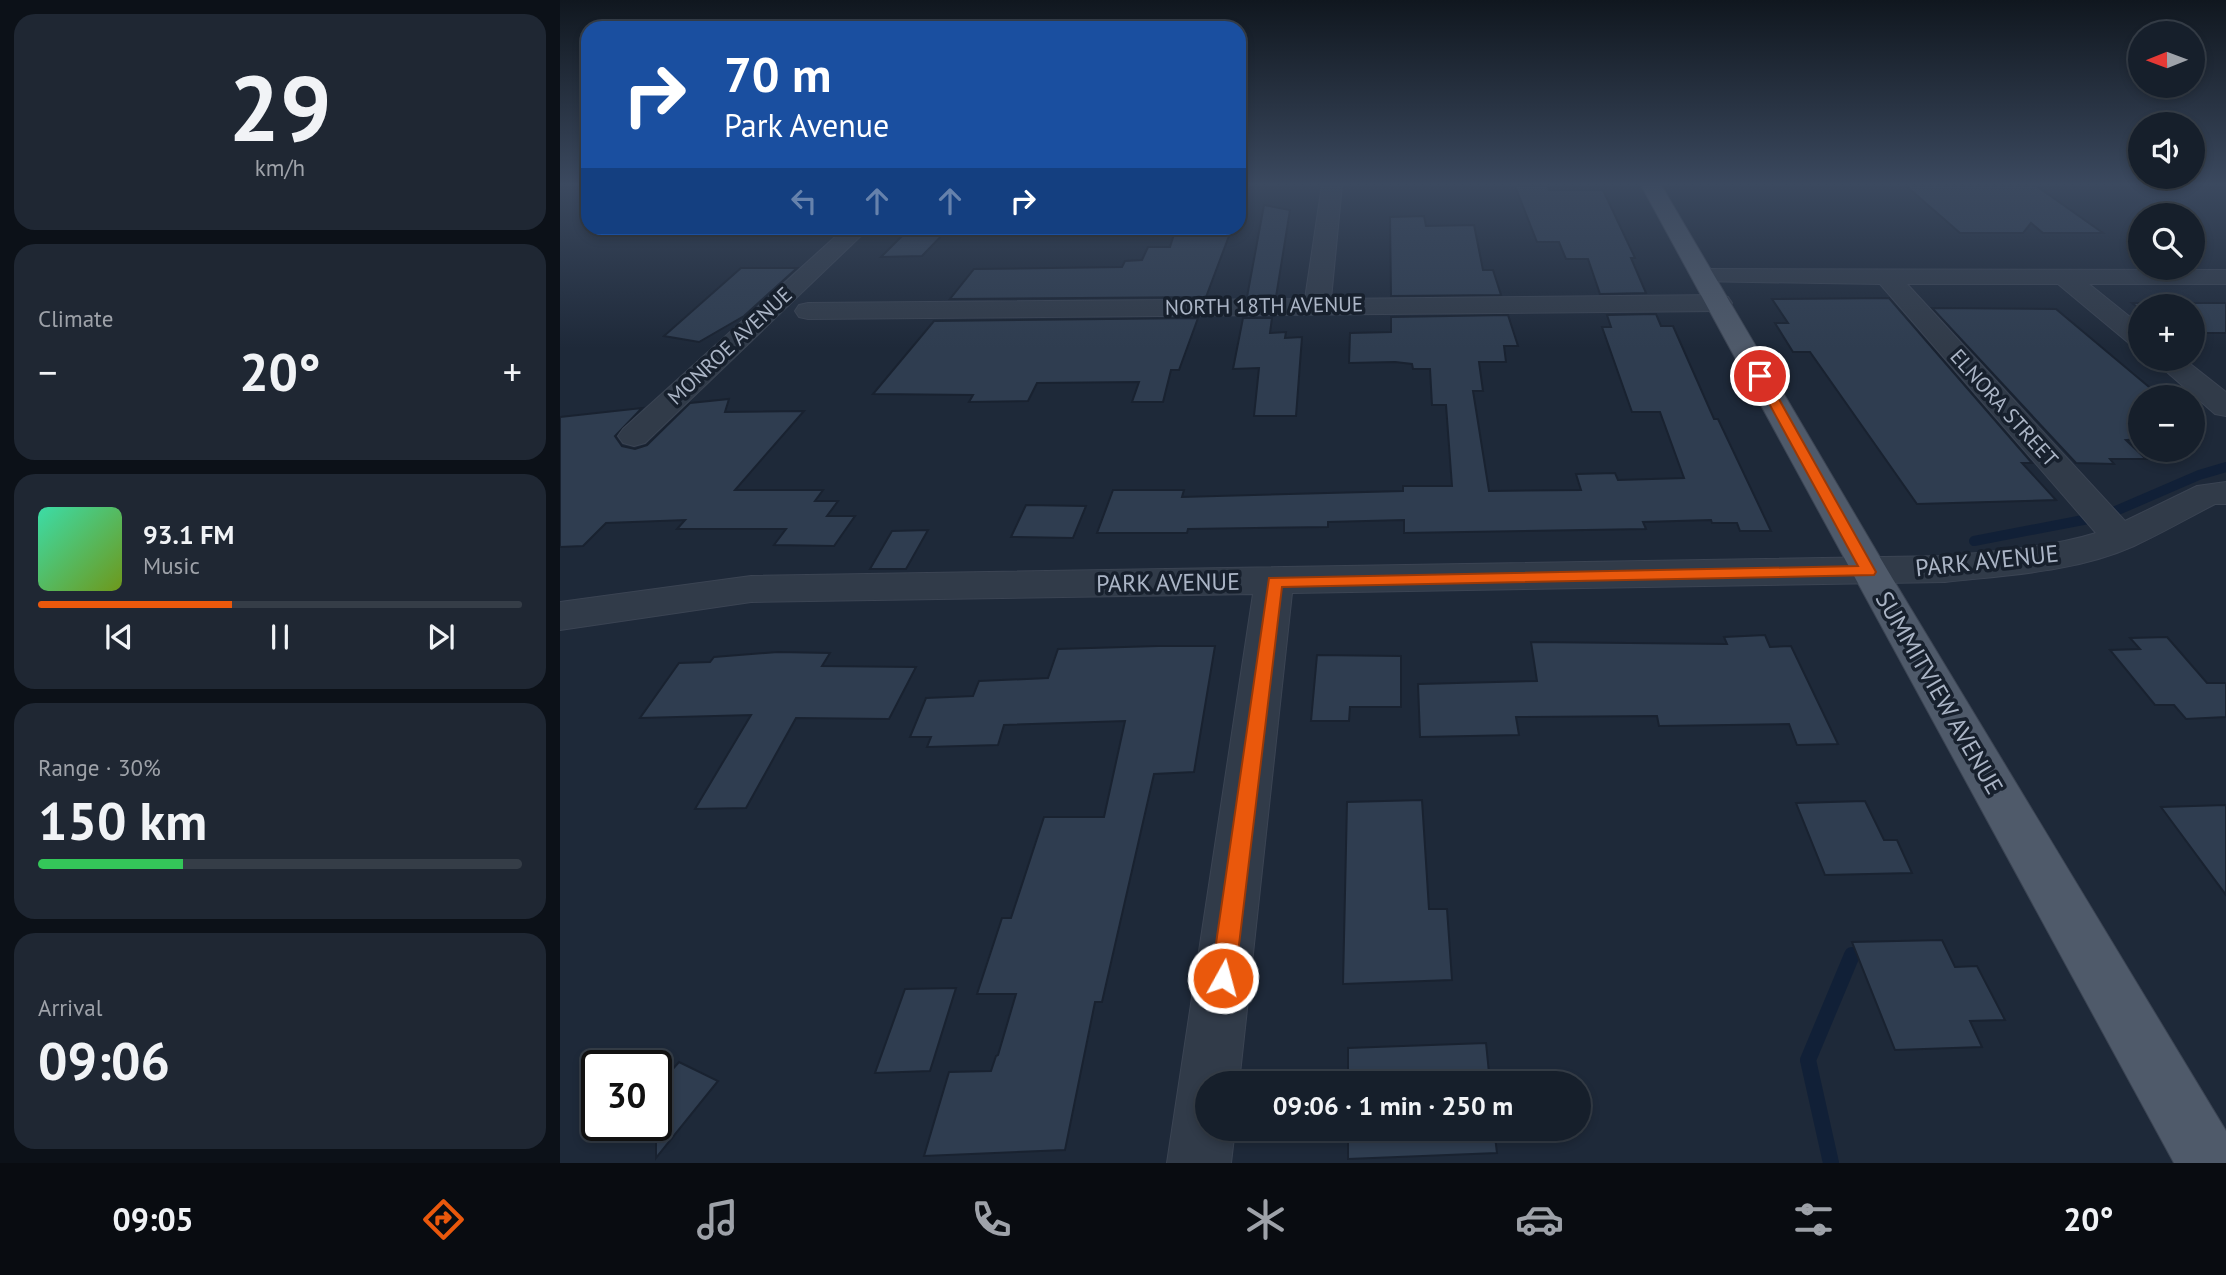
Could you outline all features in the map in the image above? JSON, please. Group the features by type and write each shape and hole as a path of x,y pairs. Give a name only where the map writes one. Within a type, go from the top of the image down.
{"main road":[{"name":"SUMMITVIEW AVENUE","path":"1683,239 1868,572 2208,1163"}],"street":[{"name":"MONROE AVENUE","path":"634,436 846,239"},
{"path":"1317,305 1325,239"},
{"name":"NORTH 18TH AVENUE","path":"808,311 1317,305 1712,290 1888,278 2226,276"},
{"path":"2065,277 2128,328"},
{"name":"ELNORA STREET","path":"1888,278 2108,524"},
{"path":"2181,371 2226,407"},
{"name":"PARK AVENUE","path":"560,616 751,589 1868,572 2006,563 2075,552 2108,524 2226,493"},
{"path":"1211,1071 1274,582"},
{"path":"1199,1163 1202,1141"}],"building":[{"path":"899,239 938,239 922,256 881,257"},
{"path":"1172,239 1228,239 1206,297 950,299 974,269 1122,267 1125,261 1142,260 1148,247 1170,247"},
{"path":"1258,239 1285,239 1276,297 1247,297"},
{"path":"1390,239 1477,239 1483,270 1493,270 1501,295 1391,296"},
{"path":"1536,239 1626,239 1646,293 1600,294 1588,259 1566,259 1559,242 1537,242"},
{"path":"741,268 797,268 744,316 699,342 664,336"},
{"path":"1889,298 2032,463 2022,463 2056,500 1917,504 1810,352 1793,352 1775,323 1788,323 1772,299"},
{"path":"2205,303 2226,303 2226,333 2205,333"},
{"path":"1932,308 2056,309 2147,385 2128,385 2128,459 2110,459 2114,464 2076,463"},
{"path":"1656,314 1661,326 1673,326 1714,419 1718,419 1771,531 1740,531 1737,523 1712,523 1711,520 1643,522 1646,529 1404,533 1404,520 1328,522 1328,527 1188,529 1187,533 1097,533 1113,490 1184,490 1182,497 1403,491 1403,486 1452,486 1446,405 1432,405 1430,369 1413,369 1412,364 1395,362 1349,363 1350,333 1391,332 1391,317 1508,315 1518,346 1504,346 1506,362 1479,362 1483,391 1473,391 1489,491 1581,490 1576,474 1615,473 1618,480 1684,478 1660,412 1632,412 1602,327 1611,327 1607,315"},
{"path":"1198,318 1179,370 1171,370 1163,402 1132,402 1139,382 1037,383 1028,401 969,402 973,395 873,394 934,321"},
{"path":"1243,318 1272,318 1270,333 1286,332 1285,338 1302,337 1296,416 1254,416 1259,368 1233,369"},
{"path":"729,399 725,412 804,411 735,490 823,490 815,501 838,501 827,516 855,516 834,546 774,545 786,529 677,529 685,520 606,523 583,546 560,547 560,417 642,408 615,436 622,446 635,449 647,445 690,403"},
{"path":"1026,505 1086,506 1073,538 1011,537"},
{"path":"928,530 906,569 870,569 892,531"},
{"path":"1765,635 1770,647 1791,646 1838,744 1797,745 1789,724 1659,726 1657,716 1516,717 1519,735 1420,737 1418,684 1537,681 1531,642 1727,644 1724,637"},
{"path":"2167,637 2207,683 2226,683 2226,717 2186,719 2174,705 2155,705 2110,650 2140,649 2130,638"},
{"path":"1215,646 1194,772 1154,774 1102,1002 1095,1002 1065,1150 924,1156 949,1072 991,1071 998,1055 1016,994 977,994 1002,918 1011,918 1044,817 1104,817 1125,721 1004,725 998,745 927,747 931,737 910,737 926,698 973,696 979,681 1048,678 1058,649"},
{"path":"778,652 830,653 822,666 916,667 889,719 796,718 746,808 695,809 751,715 640,718 679,663 710,662 714,657"},
{"path":"1317,655 1401,656 1401,707 1350,707 1349,721 1311,721"},
{"path":"1422,800 1429,909 1447,909 1452,980 1343,984 1347,802"},
{"path":"1865,801 1884,840 1897,840 1912,873 1825,875 1796,803"},
{"path":"2226,805 2226,895 2161,807"},
{"path":"1942,940 1955,967 1977,966 2005,1020 1970,1021 1982,1047 1895,1050 1852,942"},
{"path":"956,988 930,1071 875,1073 905,989"},
{"path":"1486,1043 1489,1071 1348,1071 1348,1048"},
{"path":"679,1062 718,1081 672,1138 672,1070"},
{"path":"656,1141 670,1141 656,1158"},
{"path":"1348,1141 1496,1141 1497,1153 1348,1159"}],"waterway":[{"path":"1974,541 2104,516 2199,475 2226,467"},
{"path":"1831,1163 1808,1060 1852,955"}],"route":[{"path":"1223,978 1274,582 1868,572 1760,376"}]}
